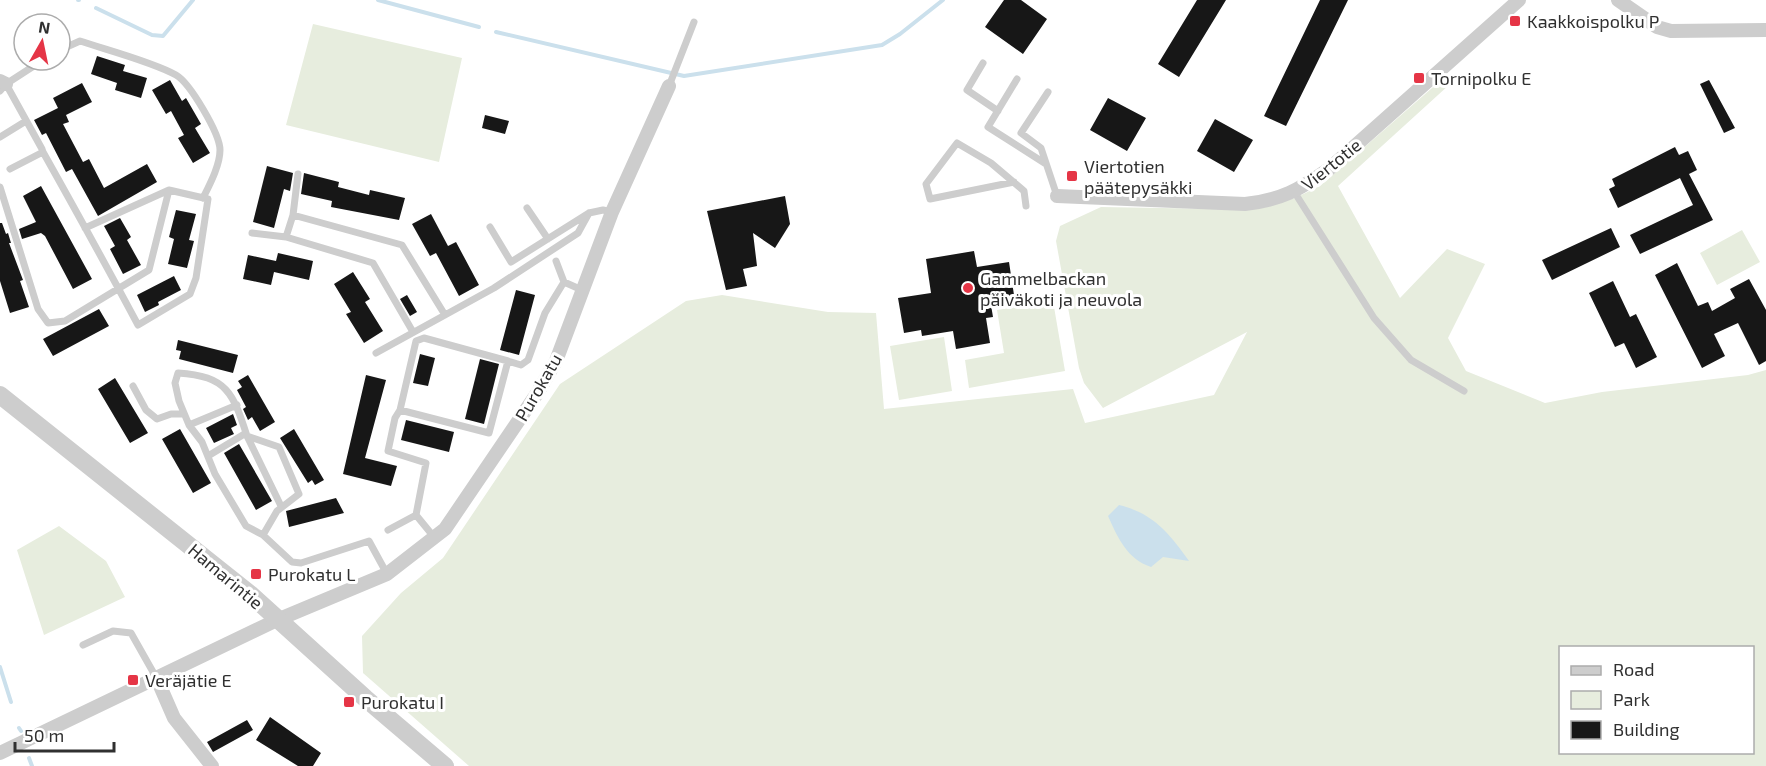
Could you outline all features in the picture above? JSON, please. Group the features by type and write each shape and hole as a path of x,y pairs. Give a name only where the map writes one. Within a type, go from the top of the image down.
{"street":[{"name":"Viertotie","path":"1057,196 1245,204 1266,202 1295,193 1329,170 1519,0"},
{"path":"1618,0 1657,27 1671,31 1766,30"},
{"name":"Purokatu","path":"0,753 277,620 387,574 434,537 456,516 556,361 612,212 669,86"},
{"name":"Hamarintie","path":"0,395 249,594 445,766"},
{"path":"157,679 174,718 212,766"}],"lane":[{"name":"Purokatu","path":"669,86 694,22"},
{"path":"72,44 80,40 177,76 191,90 218,139 220,151 212,182 203,198"},
{"path":"983,63 967,90 998,111"},
{"path":"24,72 2,85 26,121 138,325 190,294 196,278 208,199 169,190 85,228"},
{"path":"1017,79 988,127 1046,164"},
{"path":"1048,92 1021,133 1041,148 1057,196"},
{"path":"0,137 26,121"},
{"path":"1014,182 930,199 926,184 957,143 991,163 1014,182 1024,191 1026,206"},
{"path":"10,169 43,152"},
{"path":"286,237 298,174"},
{"path":"0,187 38,309 48,323 65,321 149,270 169,190"},
{"path":"1295,193 1374,318 1411,360 1464,390"},
{"path":"527,208 548,239"},
{"path":"490,227 511,262 589,213 603,210 612,212"},
{"path":"376,353 494,288 578,233 589,213"},
{"path":"292,215 402,245 445,315"},
{"path":"252,233 286,237 373,263 413,332"},
{"path":"556,261 564,282 582,290"},
{"path":"416,515 426,463 388,451 416,341 424,338 521,365 528,360 545,313 564,282"},
{"path":"400,410 489,433 508,361"},
{"path":"282,506 246,435 237,405 224,386 195,374 178,373 175,382 184,414 246,526 263,535 292,562 301,563 369,541 387,574"},
{"path":"134,386 146,410 157,419 171,414 184,414"},
{"path":"189,425 237,405"},
{"path":"207,456 246,435 279,447 299,494 282,506 263,535"},
{"path":"416,515 434,537"},
{"path":"388,530 416,515"},
{"path":"83,645 113,631 130,633 157,679"}],"green space":[{"path":"313,24 462,58 439,162 286,125"},
{"path":"1440,81 1449,85 1338,186 1400,298 1447,249 1485,264 1448,338 1466,371 1545,403 1602,392 1748,375 1766,370 1766,766 469,766 363,673 362,636 401,593 443,558 560,384 686,301 722,295 828,312 876,313 884,409 1073,389 1085,423 1214,395 1247,332 1103,408 1084,383 1079,368 1056,241 1060,226 1101,207 1221,209 1267,207 1295,198 1320,186"},
{"path":"1742,230 1760,262 1717,285 1700,253"},
{"path":"1053,301 1065,371 969,388 965,360 1004,353 997,310"},
{"path":"944,337 952,391 899,400 890,346"},
{"path":"59,526 106,561 125,597 44,635 17,550"}],"water":[{"path":"1119,505 1142,513 1160,526 1189,561 1163,557 1151,567 1136,559 1124,547 1108,516"}],"building":[{"path":"1004,0 1021,0 1047,19 1023,54 985,27"},
{"path":"1197,0 1226,0 1179,77 1158,64"},
{"path":"1320,0 1348,0 1286,126 1264,116"},
{"path":"97,56 125,65 123,71 147,78 141,98 115,90 117,83 91,74"},
{"path":"170,80 182,101 186,98 201,124 195,128 210,153 193,163 178,138 184,135 171,111 166,114 152,90"},
{"path":"1709,80 1735,128 1724,133 1700,84"},
{"path":"82,83 92,102 66,115 69,122 63,124 83,162 89,159 104,188 147,164 157,182 98,216 72,169 66,172 46,133 42,135 34,120 58,108 53,98"},
{"path":"1108,98 1146,118 1127,151 1090,130"},
{"path":"485,115 509,121 505,134 482,128"},
{"path":"1215,119 1253,140 1234,172 1197,151"},
{"path":"1675,147 1679,155 1688,151 1697,170 1689,174 1713,220 1640,254 1630,235 1693,205 1680,178 1618,208 1609,189 1615,186 1612,179"},
{"path":"267,166 293,173 290,191 284,189 274,228 253,222"},
{"path":"304,173 339,182 338,187 369,195 370,190 405,198 399,220 331,207 332,201 301,194"},
{"path":"41,186 92,279 73,289 45,236 41,233 22,239 19,229 36,222 23,196"},
{"path":"785,196 790,224 775,248 753,233 757,266 743,269 747,286 726,290 707,211"},
{"path":"176,210 196,214 189,240 194,241 187,268 168,264 174,239 169,237"},
{"path":"431,214 448,246 456,242 479,285 459,296 436,253 430,256 412,224"},
{"path":"120,218 131,237 127,240 141,265 123,274 110,249 115,246 104,226"},
{"path":"0,223 6,234 8,233 29,307 10,313 0,281"},
{"path":"1611,228 1620,247 1552,280 1542,260"},
{"path":"974,251 977,267 1009,262 1014,295 990,299 993,317 986,318 990,343 956,349 953,331 922,336 921,330 904,333 898,298 931,293 926,259"},
{"path":"278,253 313,261 309,280 274,272 271,285 243,279 248,255 276,261"},
{"path":"1677,263 1698,306 1708,302 1712,311 1735,298 1730,289 1749,279 1766,310 1766,361 1759,365 1738,323 1714,334 1725,356 1702,368 1655,275"},
{"path":"353,272 370,299 365,302 383,331 364,343 346,314 351,312 334,284"},
{"path":"174,276 181,290 145,312 137,295"},
{"path":"1613,281 1630,317 1636,314 1657,357 1636,368 1624,343 1615,347 1589,293"},
{"path":"516,290 535,295 519,355 500,350"},
{"path":"407,295 417,312 410,316 400,299"},
{"path":"99,309 109,326 53,356 43,339"},
{"path":"178,340 238,355 233,373 179,359 181,351 176,350"},
{"path":"420,354 435,358 428,386 413,383"},
{"path":"480,359 499,364 484,424 465,419"},
{"path":"248,375 275,422 260,431 252,417 248,420 243,409 246,407 237,390 242,387 238,381"},
{"path":"366,375 386,380 365,458 397,466 391,486 343,474"},
{"path":"115,378 148,433 130,443 98,389"},
{"path":"233,414 237,425 231,428 234,434 214,443 206,428"},
{"path":"406,420 454,432 449,452 401,440"},
{"path":"180,429 211,483 193,493 162,439"},
{"path":"294,429 324,480 315,485 312,480 308,483 280,438"},
{"path":"239,444 272,501 256,510 224,453"},
{"path":"336,498 344,513 289,527 286,511"},
{"path":"270,717 321,753 313,766 298,766 256,740"},
{"path":"247,720 253,730 213,752 207,742"}],"waterway":[{"path":"96,8 152,35 163,36 193,0"},
{"path":"378,0 479,27"},
{"path":"496,32 684,76 882,45 900,34 943,0"},
{"path":"0,667 11,702"},
{"path":"29,758 32,766"}],"place":[{"name":"Kaakkoispolku P","path":"1515,21"},
{"name":"Tornipolku E","path":"1419,78"},
{"name":"Viertotien päätepysäkki","path":"1072,176"},
{"name":"Gammelbackan päiväkoti ja neuvola","path":"968,288"},
{"name":"Purokatu L","path":"256,574"},
{"name":"Veräjätie E","path":"133,680"},
{"name":"Purokatu I","path":"349,702"}]}
